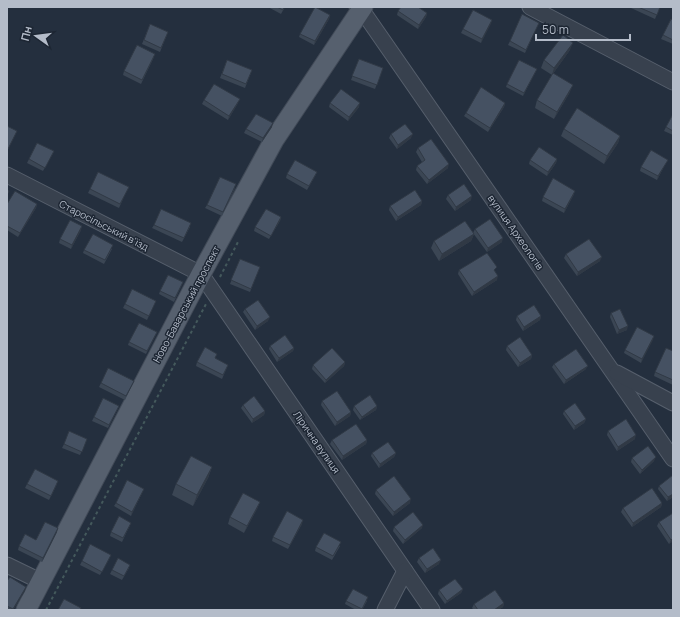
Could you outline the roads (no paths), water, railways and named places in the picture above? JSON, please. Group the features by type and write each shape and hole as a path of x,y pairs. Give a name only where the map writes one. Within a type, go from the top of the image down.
{"main road":[{"name":"Ново-Баварський проспект","path":"26,610 201,274 274,140 360,8"}],"street":[{"path":"530,7 673,82"},
{"name":"вулиця Археологів","path":"360,8 673,459"},
{"name":"Старосільський в'їзд","path":"7,175 201,274"},
{"name":"Лірична вулиця","path":"201,274 432,610"},
{"path":"614,372 673,403"},
{"path":"7,564 40,581"},
{"path":"384,610 406,571"}]}
